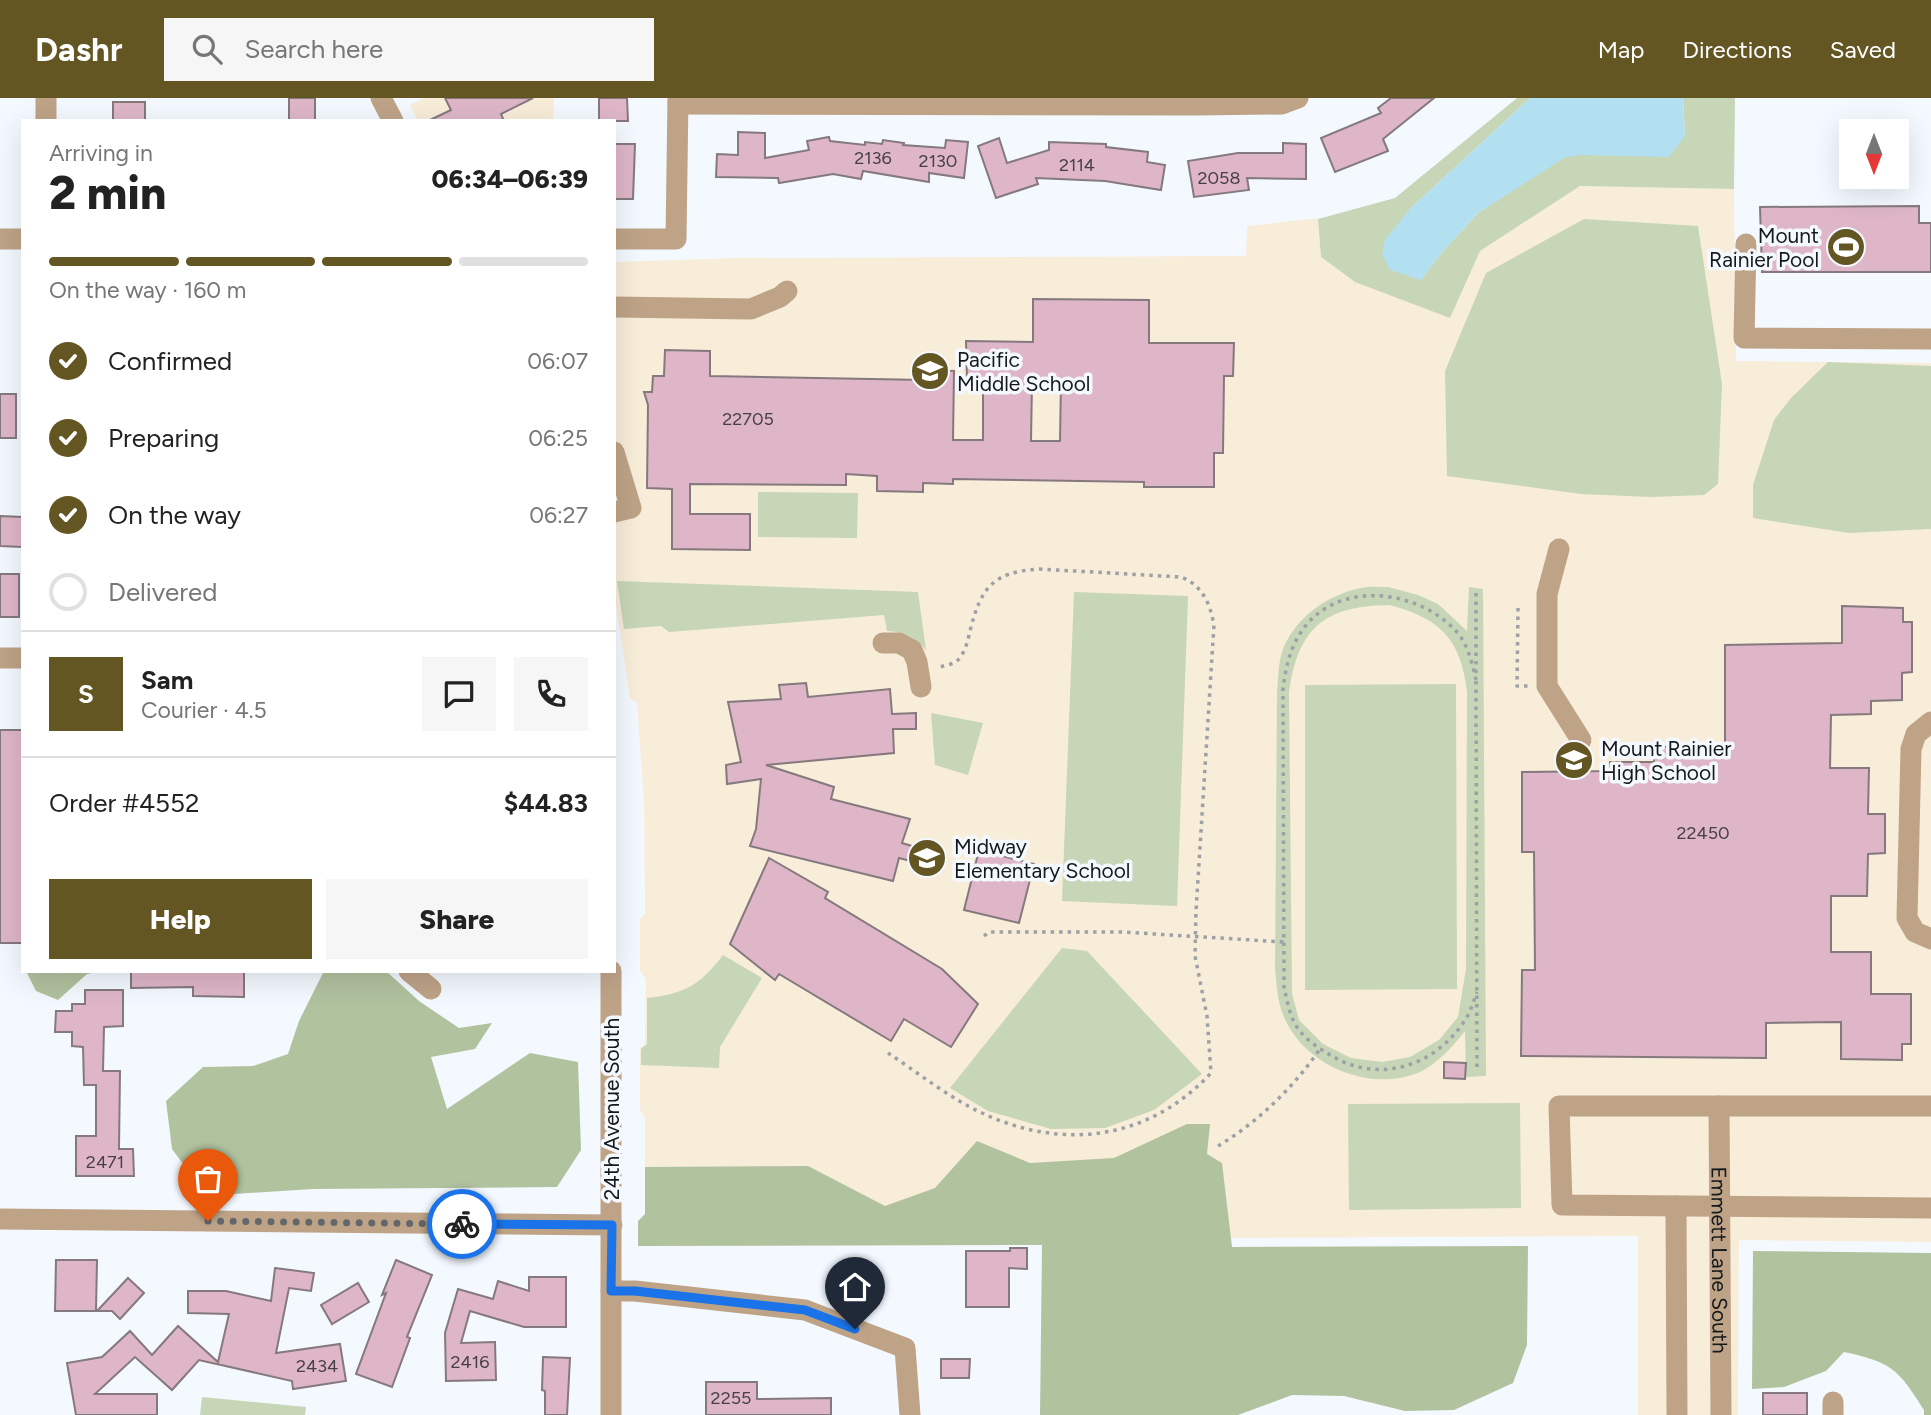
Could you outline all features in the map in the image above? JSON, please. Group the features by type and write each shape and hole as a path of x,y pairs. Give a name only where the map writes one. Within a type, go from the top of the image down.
{"street":[{"path":"46,98 46,119"},
{"path":"381,98 392,119"},
{"path":"616,239 676,239 678,101 1282,104 1298,98"},
{"path":"0,239 21,239"},
{"path":"1746,244 1744,338 1931,339"},
{"path":"616,307 751,309 780,297 787,291"},
{"path":"616,459 631,508 616,512"},
{"path":"1559,549 1547,594 1547,686 1581,740"},
{"path":"883,643 899,643 912,650 919,677"},
{"path":"0,657 21,658"},
{"path":"1931,722 1916,734 1911,749 1907,918 1915,932 1931,939"},
{"path":"411,973 431,989"},
{"name":"24th Avenue South","path":"611,973 611,1415"},
{"path":"1931,1106 1559,1106 1562,1205 1931,1208"},
{"name":"Emmett Lane South","path":"1719,1106 1721,1415"},
{"path":"1676,1206 1677,1415"},
{"path":"0,1219 612,1225"},
{"path":"611,1291 635,1291 805,1310 905,1348 910,1415"}],"path":[{"path":"888,1053 979,1112 1009,1125 1035,1132 1066,1135 1124,1129 1150,1120 1175,1105 1211,1073 1209,1026 1195,956 1195,936 1214,625 1211,610 1194,582 1181,577 1016,570 1000,577 985,592 975,610 963,655 955,662 919,677"},
{"path":"1476,593 1477,1071"},
{"path":"1476,680 1470,656 1458,633 1441,617 1424,606 1400,598 1355,597 1337,602 1317,614 1306,626 1294,643 1287,663 1283,689 1284,988 1296,1024 1320,1049 1339,1061 1357,1067 1393,1070 1410,1066 1431,1056 1444,1044 1467,1017 1477,992"},
{"path":"984,936 989,932 1122,932 1284,942"},
{"path":"1217,1146 1235,1136 1274,1103 1303,1074 1320,1049"}],"shaded area":[{"path":"424,98 554,98 553,119 417,119 410,105"},
{"path":"1580,186 1734,189 1736,361 1931,363 1931,1242 1739,1240 1738,1415 1638,1415 1638,1236 638,1246 638,1221 645,1214 645,1117 640,1110 640,1048 645,1044 646,979 640,971 640,919 645,913 644,802 637,703 630,698 616,604 616,262 737,258 1246,256 1247,226 1318,218 1321,257 1355,282 1480,251"}],"green space":[{"path":"1517,98 1530,98 1410,209 1421,280 1478,213 1564,157 1685,136 1683,98 1735,98 1734,189 1580,186 1480,251 1450,318 1355,282 1321,257 1318,219 1395,198"},
{"path":"1584,219 1698,226 1722,384 1718,484 1704,495 1651,497 1581,494 1447,476 1445,371 1486,273"},
{"path":"1828,362 1931,366 1931,529 1849,533 1753,518 1753,485 1774,420 1791,398"},
{"path":"758,492 858,493 857,538 758,537"},
{"path":"617,581 918,592 926,650 909,636 887,631 884,615 669,632 661,626 624,629"},
{"path":"1388,587 1438,604 1467,631 1469,587 1483,589 1486,1076 1466,1077 1465,1031 1434,1063 1422,1071 1383,1079 1342,1071 1308,1050 1294,1035 1284,1017 1279,999 1275,969 1277,696 1282,652 1287,640 1303,619 1324,602 1348,591","holes":["1389,605 1407,610 1435,624 1445,634 1459,658 1467,692 1466,969 1458,1017 1439,1040 1410,1057 1382,1062 1351,1058 1323,1044 1299,1020 1292,993 1289,693 1299,652 1318,625 1331,616 1366,606"]},
{"path":"1074,592 1188,596 1177,906 1062,901"},
{"path":"1456,684 1457,989 1305,990 1305,685"},
{"path":"931,713 983,723 968,775 935,765"},
{"path":"1062,948 1087,951 1202,1074 1154,1110 1105,1128 1051,1129 988,1111 950,1088"},
{"path":"723,955 762,978 720,1047 719,1068 641,1065 641,1049 647,1044 647,998 672,994 691,986 707,974"},
{"path":"27,973 92,973 87,974 58,1000 36,991"},
{"path":"323,973 388,973 419,1001 459,1028 492,1023 475,1049 431,1057 447,1109 530,1053 578,1062 581,1150 557,1187 313,1189 234,1194 210,1200 172,1149 166,1101 203,1067 253,1066 288,1054 299,1021"},
{"path":"1520,1103 1521,1208 1349,1210 1348,1104"},
{"path":"1187,1124 1210,1124 1207,1154 1222,1163 1232,1247 1528,1246 1527,1345 1513,1383 1454,1410 1405,1411 1344,1396 1292,1395 1238,1415 1040,1415 1042,1245 638,1246 638,1221 645,1214 645,1167 808,1166 885,1206 935,1188 977,1141 1030,1163 1114,1158"},
{"path":"1753,1251 1931,1253 1931,1415 1924,1415 1924,1410 1908,1385 1893,1370 1884,1364 1844,1352 1826,1371 1784,1387 1752,1389"},
{"path":"202,1397 306,1407 305,1415 200,1415"}],"water":[{"path":"1530,98 1683,98 1685,136 1669,157 1579,155 1564,158 1478,213 1421,280 1390,270 1382,255 1385,240 1410,209"}],"building":[{"path":"289,98 315,98 315,119 289,119"},
{"path":"445,98 533,98 501,114 503,119 432,119 451,110"},
{"path":"599,98 627,98 628,121 599,119"},
{"path":"1391,98 1434,98 1383,139 1388,151 1335,172 1321,138 1381,113 1378,108"},
{"path":"113,102 145,102 145,119 113,119"},
{"path":"738,132 765,133 765,158 809,150 807,141 829,137 830,141 865,145 865,142 882,144 883,140 904,143 903,145 945,148 946,140 968,142 964,178 929,173 929,182 863,171 861,179 833,174 779,183 778,178 716,177 717,154 738,155"},
{"path":"999,138 1007,163 1049,150 1049,142 1106,144 1106,147 1148,152 1147,162 1165,165 1161,190 1105,181 1036,178 1038,184 996,198 978,146"},
{"path":"1283,143 1306,144 1306,179 1247,178 1249,190 1194,197 1188,161 1238,153 1283,153"},
{"path":"616,144 635,144 633,199 616,199"},
{"name":"Mount Rainier Pool","path":"1919,206 1919,223 1931,223 1931,272 1762,272 1760,207"},
{"path":"1033,299 1149,300 1149,343 1234,343 1233,376 1224,376 1223,453 1214,453 1214,487 1144,487 1144,482 953,479 953,484 923,483 923,492 877,491 877,476 846,474 846,485 690,484 690,514 750,514 750,550 672,549 672,489 647,488 648,405 644,392 652,392 653,376 664,376 665,350 710,351 710,376 925,380 925,370 954,371 953,440 983,440 983,381 967,381 966,341 1033,342","holes":["1032,382 1061,382 1060,441 1031,441"]},
{"path":"0,394 16,394 16,438 0,438"},
{"path":"0,516 21,517 21,547 0,546"},
{"path":"0,574 19,574 19,617 0,617"},
{"path":"1842,606 1903,608 1903,622 1912,622 1912,672 1902,673 1902,700 1871,701 1871,714 1831,715 1830,768 1869,768 1868,814 1885,814 1885,853 1868,854 1867,896 1831,896 1831,952 1871,952 1871,994 1911,994 1911,1044 1902,1044 1902,1060 1841,1059 1841,1022 1766,1023 1766,1058 1521,1056 1522,970 1535,970 1534,852 1522,852 1522,772 1610,771 1610,762 1654,762 1654,747 1725,746 1725,645 1842,643"},
{"path":"806,683 808,697 890,689 892,714 916,713 916,729 893,729 894,753 766,765 834,787 831,799 910,819 902,843 925,850 922,864 899,858 893,881 750,846 756,829 761,779 727,784 726,765 741,762 728,702 781,699 779,685"},
{"path":"0,730 21,730 21,943 0,943"},
{"path":"979,850 1034,864 1019,923 964,910"},
{"path":"769,858 828,892 825,898 942,969 978,1004 951,1047 904,1019 891,1041 779,974 775,980 730,944"},
{"path":"131,973 244,973 244,997 193,996 193,987 131,988"},
{"path":"85,990 123,990 123,1026 104,1027 103,1071 120,1071 119,1149 133,1149 134,1176 76,1176 76,1136 96,1136 96,1085 84,1085 83,1047 72,1046 72,1032 55,1032 56,1011 72,1011 72,1004 85,1004"},
{"path":"1444,1062 1466,1063 1465,1079 1444,1078"},
{"path":"1010,1248 1027,1248 1027,1269 1009,1268 1009,1307 966,1307 966,1251 1010,1251"},
{"path":"56,1260 97,1260 96,1311 55,1311"},
{"path":"396,1260 432,1275 407,1337 410,1338 392,1387 356,1374"},
{"path":"275,1268 314,1273 311,1291 289,1288 276,1353 340,1344 346,1381 293,1389 292,1381 199,1360 172,1390 135,1357 95,1394 157,1394 157,1415 76,1415 67,1363 102,1357 130,1331 152,1355 178,1326 218,1362 229,1314 188,1313 188,1291 226,1291 271,1301"},
{"path":"529,1277 566,1277 566,1327 524,1327 470,1311 461,1343 495,1342 496,1380 446,1381 445,1333 458,1289 493,1299 498,1281 529,1291"},
{"path":"128,1278 144,1293 120,1319 112,1311 97,1311"},
{"path":"358,1283 369,1302 332,1324 321,1305"},
{"path":"543,1357 570,1358 567,1415 545,1415 545,1391 542,1390"},
{"path":"941,1359 970,1359 969,1378 941,1378"},
{"path":"706,1382 757,1382 757,1399 831,1398 831,1415 706,1415"},
{"path":"1763,1393 1807,1393 1807,1415 1763,1415"}],"way so far":[{"path":"208,1221 462,1224"}],"place":[{"name":"Mount Rainier Pool","path":"1846,247"},
{"name":"Pacific Middle School","path":"930,371"},
{"name":"Mount Rainier High School","path":"1574,760"},
{"name":"Midway Elementary School","path":"927,858"}],"route":[{"path":"462,1224 612,1225 611,1291 635,1291 805,1310 855,1329"}]}
